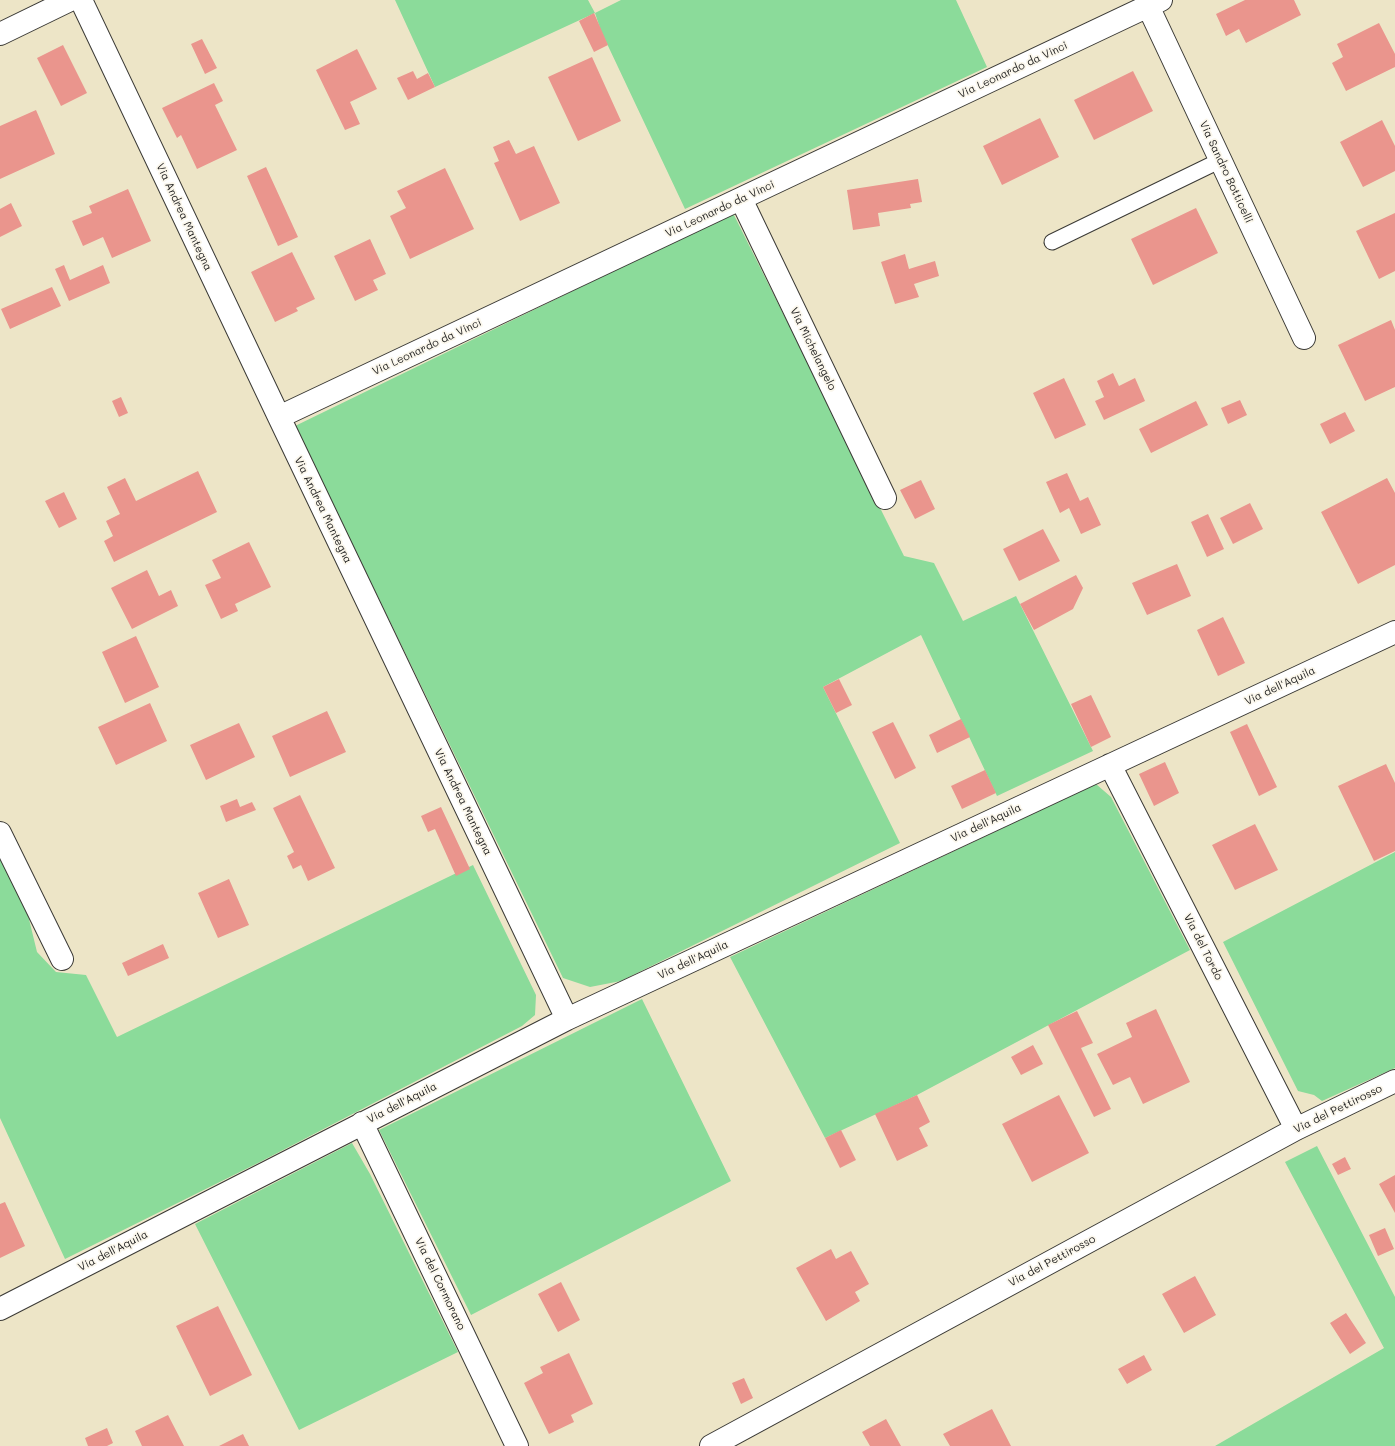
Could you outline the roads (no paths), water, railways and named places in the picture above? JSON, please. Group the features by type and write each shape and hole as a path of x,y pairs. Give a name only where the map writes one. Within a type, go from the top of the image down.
{"street":[{"path":"0,34 70,0"},
{"name":"Via Andrea Mantegna","path":"81,0 567,1019"},
{"name":"Via Leonardo da Vinci","path":"279,417 1155,3"},
{"name":"Via Sandro Botticelli","path":"1155,3 1221,160 1304,338"},
{"name":"Via Michelangelo","path":"741,199 885,498"},
{"name":"Via dell'Aquila","path":"0,1309 567,1019 1395,632"},
{"name":"Via del Tordo","path":"1110,765 1296,1129"},
{"path":"0,833 62,959"},
{"name":"Via del Pettirosso","path":"711,1446 1296,1129 1395,1081"},
{"name":"Via del Cormorano","path":"362,1123 517,1446"}],"lane":[{"path":"1052,242 1221,160"}]}
